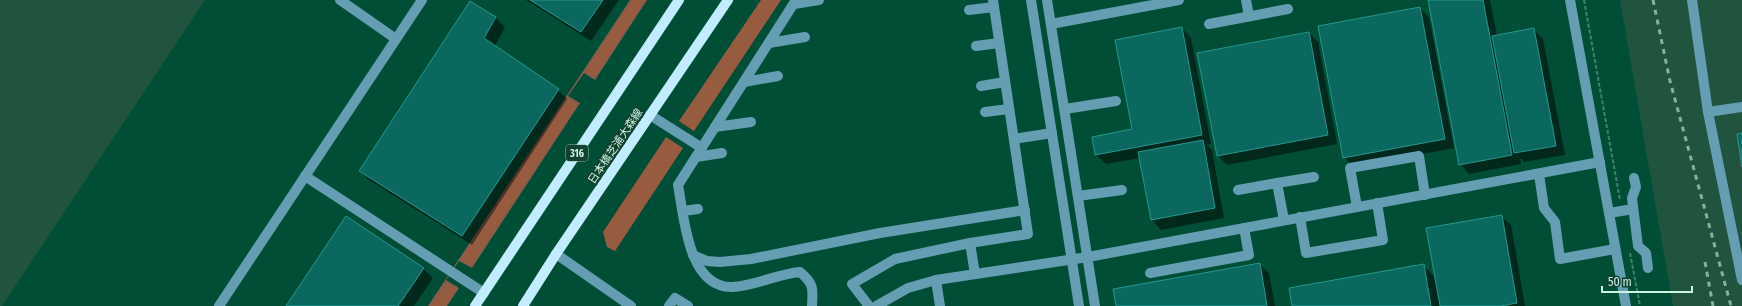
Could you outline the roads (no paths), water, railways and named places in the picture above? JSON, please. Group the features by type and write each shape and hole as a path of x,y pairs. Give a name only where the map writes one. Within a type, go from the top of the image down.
{"main road":[{"name":"316","path":"475,306 679,0"},
{"name":"日本橋芝浦大森線","path":"523,305 728,0"}],"street":[{"path":"340,0 396,39"},
{"path":"219,306 422,0"},
{"path":"812,306 813,290 810,280 800,272 785,273 740,286 731,287 711,282 703,274 693,255 678,185 795,2 819,0"},
{"path":"1031,0 1079,306"},
{"path":"1047,0 1095,306"},
{"path":"1051,24 1179,0"},
{"path":"1246,0 1249,16"},
{"path":"1570,0 1626,306"},
{"path":"1692,0 1708,112 1742,280"},
{"path":"869,306 852,284 895,259 970,243 1028,234 993,3 970,10"},
{"path":"1209,24 1288,9"},
{"path":"769,43 805,37"},
{"path":"976,46 999,42"},
{"path":"744,82 778,76"},
{"path":"981,86 1005,82"},
{"path":"1064,109 1116,100"},
{"path":"1708,112 1742,107"},
{"path":"985,112 1009,109"},
{"path":"650,115 699,152 722,153"},
{"path":"715,127 751,122"},
{"path":"1014,139 1052,134"},
{"path":"1357,207 1350,168 1419,156 1425,195"},
{"path":"876,306 908,288 936,280 1088,257 1600,162"},
{"path":"1538,174 1544,208 1555,222 1560,258 1615,249"},
{"path":"305,176 484,293"},
{"path":"1238,190 1314,177"},
{"path":"1634,178 1636,187 1632,198 1638,246 1646,253 1648,268"},
{"path":"1277,183 1284,220"},
{"path":"1078,196 1122,190"},
{"path":"1300,217 1306,253 1383,240 1377,203"},
{"path":"683,211 698,209"},
{"path":"1609,213 1633,209"},
{"path":"693,255 707,261 720,262 751,259 880,233 1025,210"},
{"path":"1150,273 1249,255 1244,228"},
{"path":"970,243 975,274"},
{"path":"556,254 631,306"},
{"path":"936,280 940,306"},
{"path":"669,306 675,298 688,306"}],"railway":[{"path":"1653,0 1670,81 1731,306"},
{"path":"1705,262 1713,306"}]}
